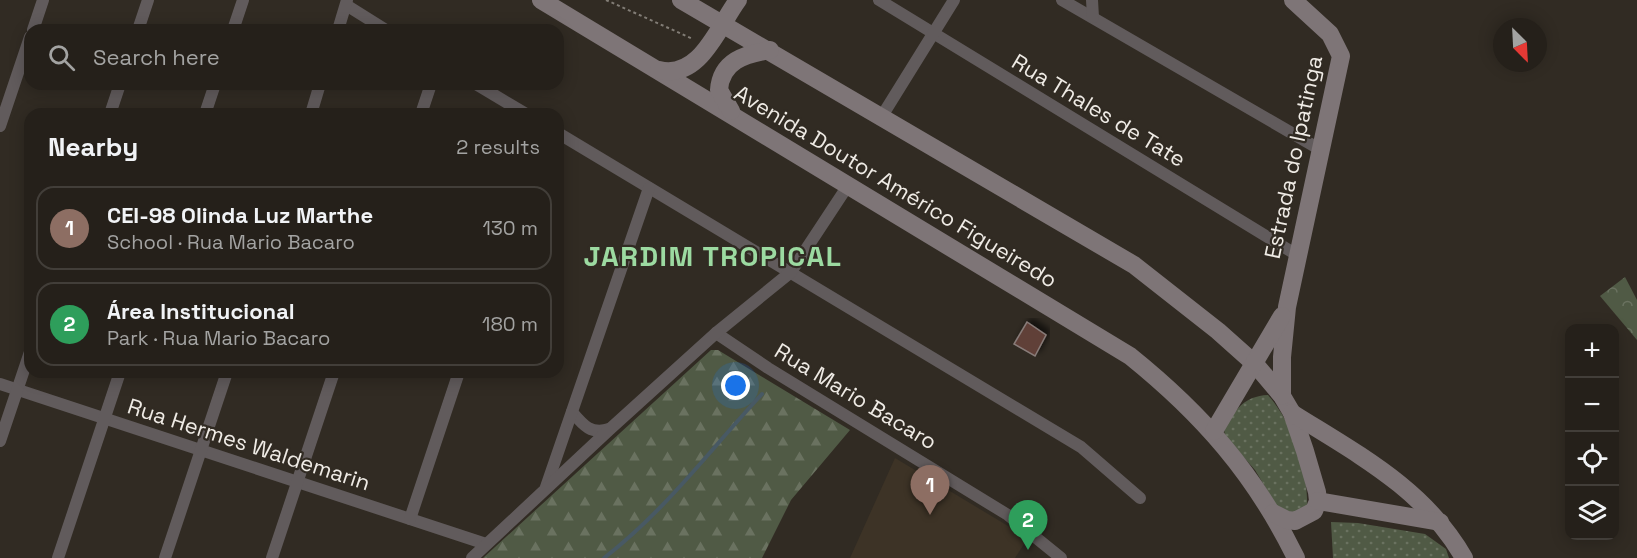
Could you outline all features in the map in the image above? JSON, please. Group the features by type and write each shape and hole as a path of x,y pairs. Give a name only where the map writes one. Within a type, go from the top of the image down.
{"main road":[{"name":"Avenida Doutor Américo Figueiredo","path":"541,0 651,68 739,117 847,186 1130,356 1163,383 1214,431 1249,476 1273,513 1296,558"},
{"path":"651,68 671,73 685,69 696,60 738,0"},
{"name":"Estrada do Ipatinga","path":"1279,392 1287,307 1341,56 1330,34 1293,0"},
{"path":"687,4 702,33 701,46 696,60"},
{"path":"687,4 770,50 1134,265 1184,302 1255,364 1279,392 1292,413 1318,501 1314,511 1295,521 1273,513"},
{"path":"739,117 728,109 723,99 719,90 720,78 730,64 739,57 770,50"},
{"name":"Estrada do Ipatinga","path":"1255,364 1287,307"},
{"path":"1214,431 1233,394 1255,364"},
{"path":"1233,394 1257,385 1279,392"},
{"path":"1292,413 1385,470 1440,522 1464,558"},
{"path":"1318,501 1440,522"}],"street":[{"path":"35,24 43,0"},
{"path":"140,24 148,0"},
{"path":"235,24 243,0"},
{"name":"Rua Thales de Tate","path":"879,0 1298,255"},
{"path":"882,116 954,0"},
{"path":"1062,0 1322,150"},
{"path":"1092,0 1093,17"},
{"path":"340,24 347,2 378,24"},
{"path":"0,126 24,56"},
{"path":"112,108 118,90"},
{"path":"207,108 213,90"},
{"path":"313,108 318,90"},
{"path":"423,108 429,90"},
{"path":"486,90 516,108"},
{"path":"564,137 1082,447 1140,498"},
{"path":"472,558 716,333 791,272 847,186"},
{"path":"546,489 649,188"},
{"name":"Rua Mario Bacaro","path":"716,333 768,368 1008,514 1060,558"},
{"path":"0,441 24,370"},
{"path":"58,558 118,378"},
{"path":"165,558 225,378"},
{"path":"272,558 332,378"},
{"path":"410,519 457,378"},
{"name":"Rua Hermes Waldemarin","path":"0,384 486,544"},
{"path":"572,412 591,430 600,432 610,429"}],"path":[{"path":"606,0 695,40"}],"shaded area":[{"path":"895,458 1008,526 1026,541 1015,558 850,558"}],"green space":[{"path":"1625,277 1637,300 1637,340 1600,296"},
{"path":"711,350 718,350 850,430 791,500 762,558 483,558"},
{"path":"1268,395 1292,434 1305,480 1307,510 1291,518 1276,505 1255,470 1225,436 1224,429 1241,405 1253,398"},
{"path":"1331,522 1358,523 1425,534 1446,549 1449,558 1333,558"}],"building":[{"path":"1027,322 1046,335 1035,356 1014,344"}],"waterway":[{"path":"604,558 667,500 762,394"}],"place":[{"name":"CEI-98 Olinda Luz Marthe","path":"930,515"},
{"name":"Área Institucional","path":"1028,550"}],"district":[{"name":"JARDIM TROPICAL","path":"713,256"}]}
